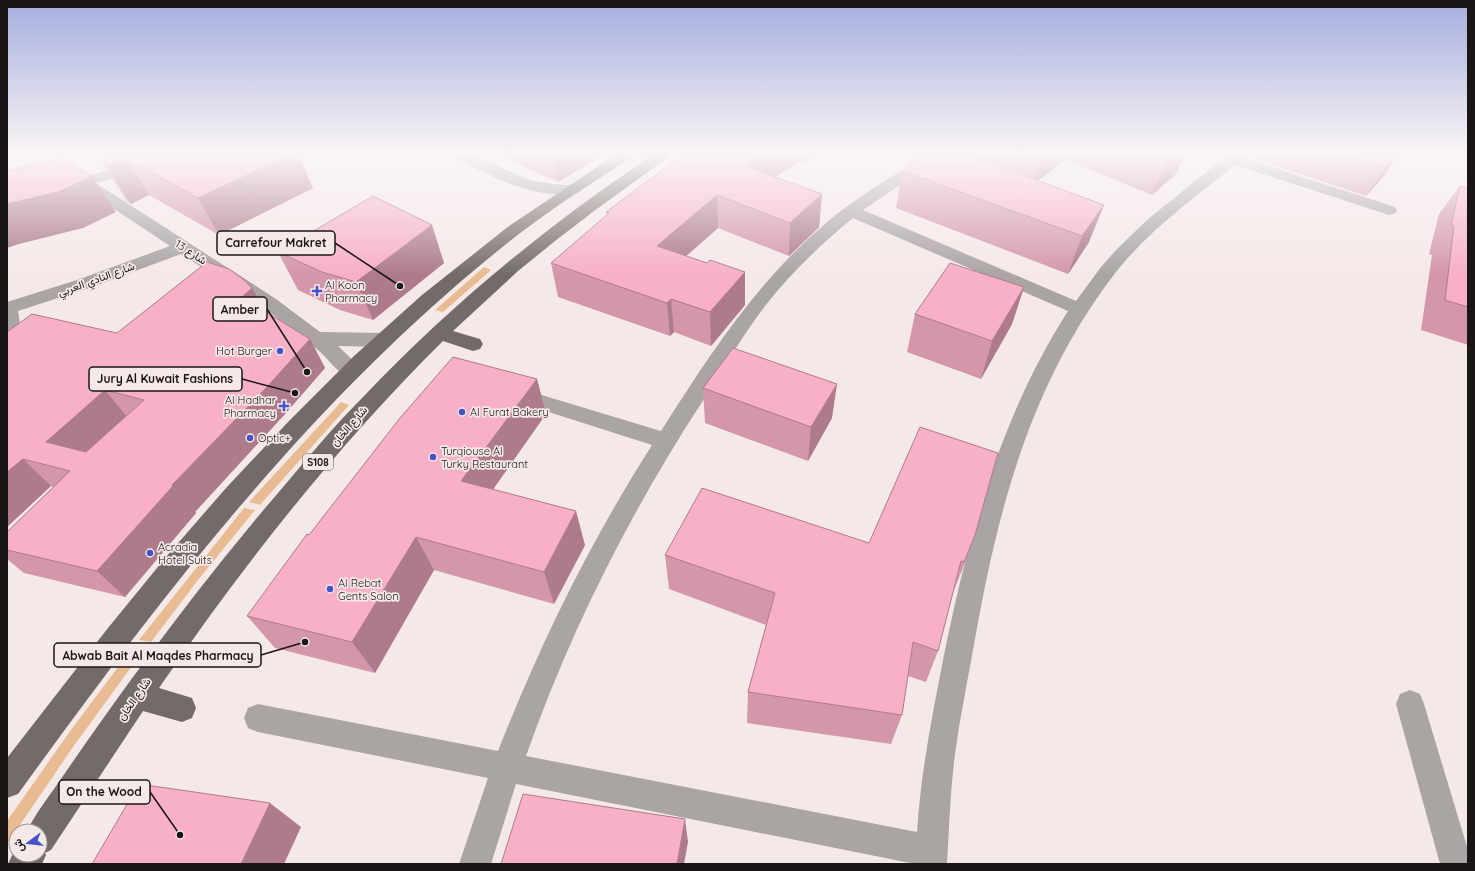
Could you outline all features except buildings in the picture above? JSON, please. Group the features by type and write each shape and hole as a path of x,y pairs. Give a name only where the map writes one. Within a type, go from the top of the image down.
{"main road":[{"path":"7,783 102,656 198,538 280,445 384,340 465,269 543,209 567,194"},
{"name":"شارع الخان","path":"48,827 136,695 213,590 298,486 371,401 440,333 510,269 607,194"},
{"path":"603,196 624,204"},
{"path":"510,269 498,265 497,259 537,225 542,217 543,209"},
{"path":"440,333 473,344"},
{"path":"136,695 182,708"}],"street":[{"name":"شارع 13","path":"102,194 269,303 316,338 352,371"},
{"path":"475,864 507,767 541,679 577,599 620,517 666,441 714,367 759,302 794,263 820,238 851,211 875,194"},
{"path":"258,718 507,767 931,857 940,748 969,594 982,537 1005,458 1032,393 1068,324 1122,254 1157,219 1189,194"},
{"path":"1343,194 1389,210"},
{"path":"851,211 1079,309"},
{"name":"شارع النادي العربي","path":"7,351 12,337 8,308 86,283 183,247"},
{"path":"316,338 384,340"},
{"path":"498,388 666,441"},
{"path":"1410,704 1456,864"}],"shaded area":[{"path":"484,267 491,270 443,312 435,310"},
{"path":"341,402 349,405 260,505 249,502"},
{"path":"244,508 255,510 198,580 151,642 139,640"},
{"path":"133,647 145,648 73,747 21,823 8,823 7,844 7,821 68,734"}],"place":[{"name":"Carrefour Makret","path":"400,286"},
{"name":"Al Koon Pharmacy","path":"317,291"},
{"name":"Hot Burger","path":"280,351"},
{"name":"Amber","path":"307,372"},
{"name":"Jury Al Kuwait Fashions","path":"295,393"},
{"name":"Al Hadhar Pharmacy","path":"284,406"},
{"name":"Al Furat Bakery","path":"462,412"},
{"name":"Optic+","path":"250,438"},
{"name":"Turqiouse Al Turky Restaurant","path":"433,457"},
{"name":"Acradia Hotel Suits","path":"150,553"},
{"name":"Al Rebat Gents Salon","path":"330,589"},
{"name":"Abwab Bait Al Maqdes Pharmacy","path":"305,642"},
{"name":"On the Wood","path":"180,835"}]}
